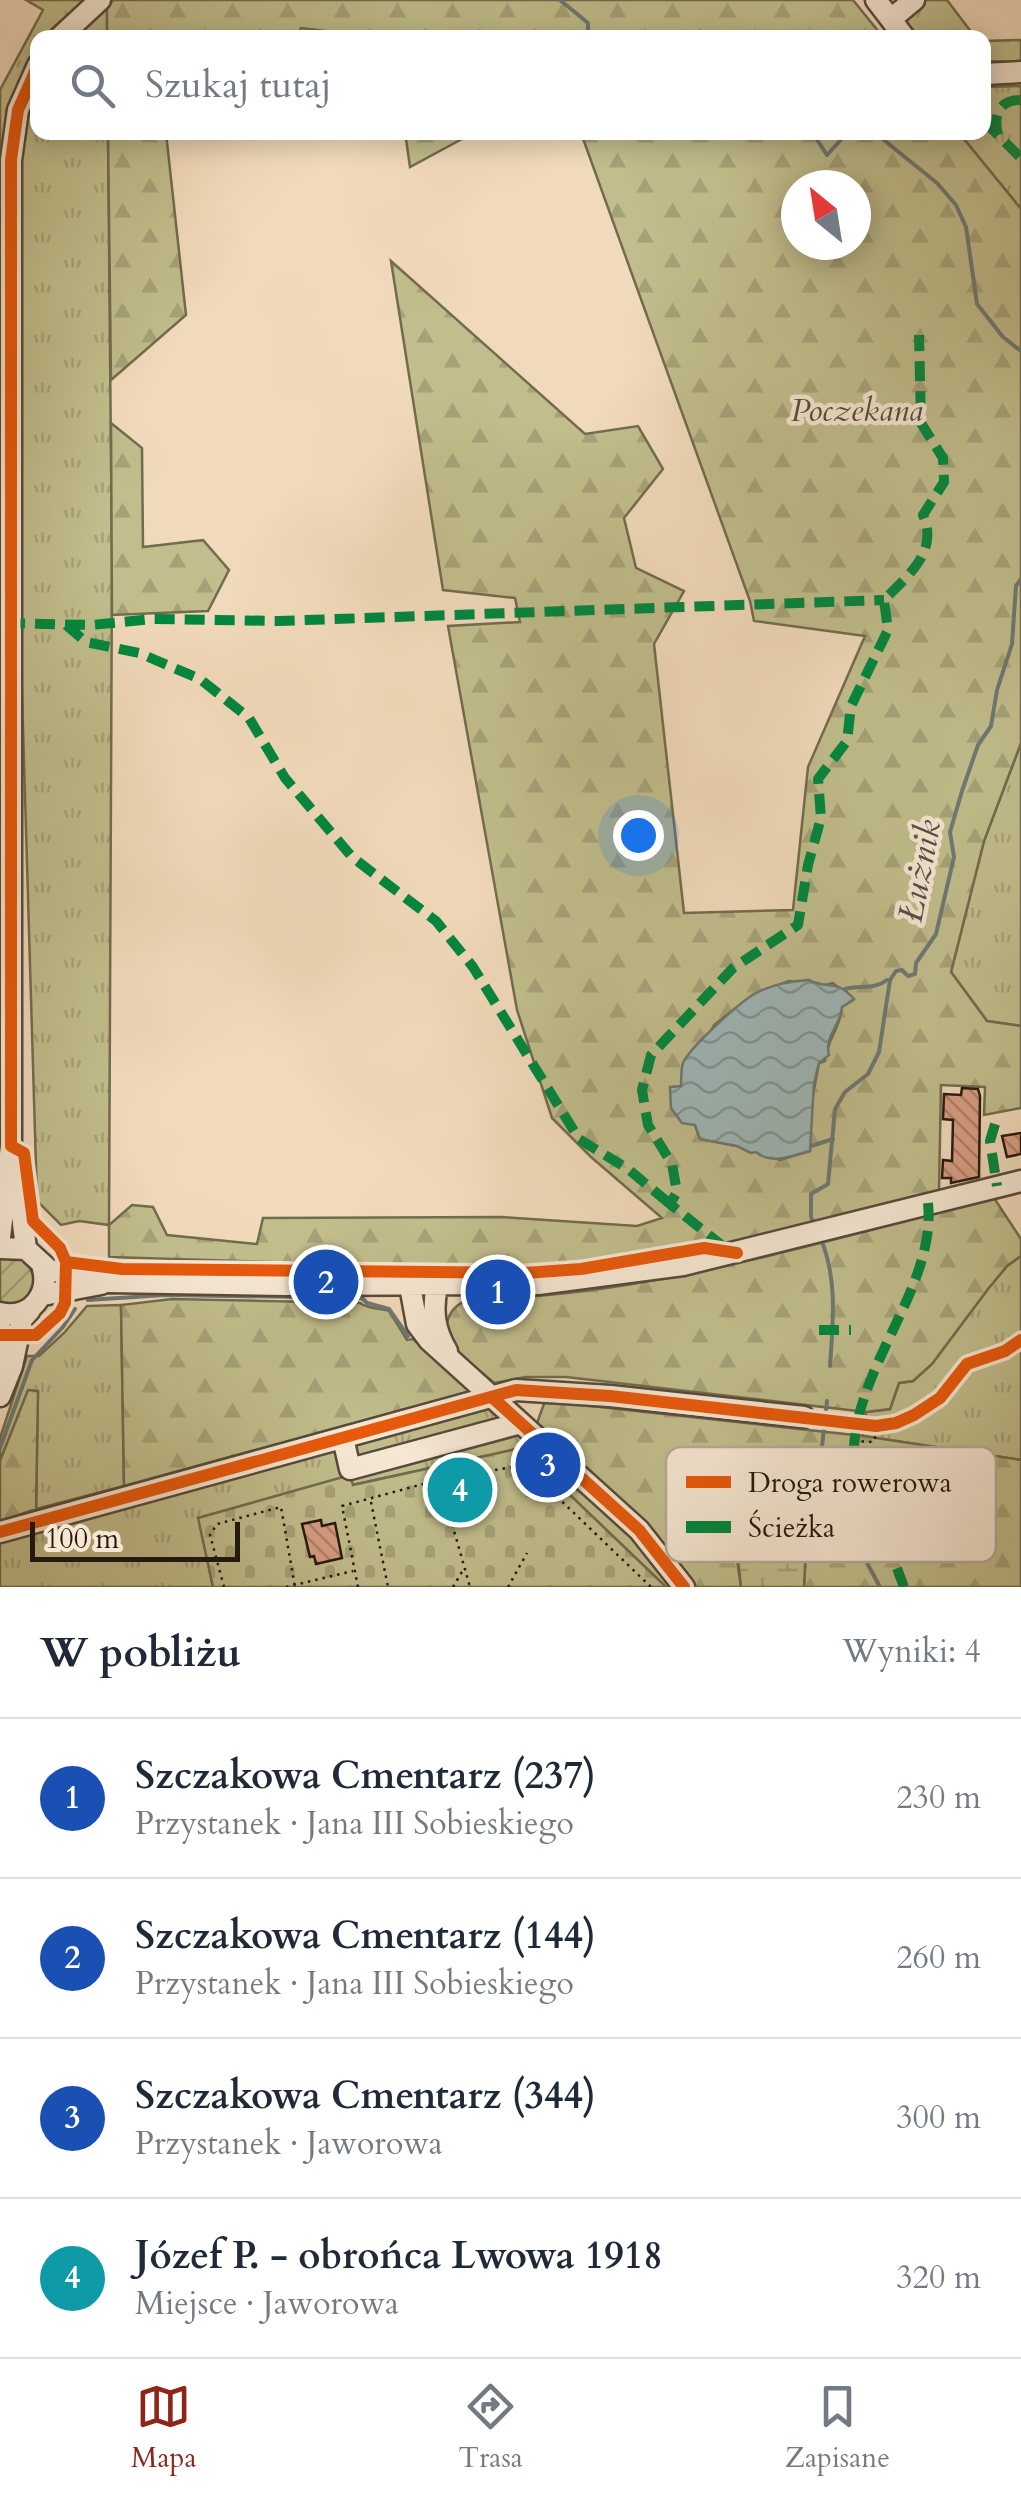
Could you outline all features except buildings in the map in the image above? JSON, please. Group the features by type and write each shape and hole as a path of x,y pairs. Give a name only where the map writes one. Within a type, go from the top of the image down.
{"street":[{"path":"68,30 100,0"},
{"path":"876,0 899,30"},
{"path":"891,19 914,0"},
{"path":"991,74 1021,72"},
{"path":"0,1236 10,1159 6,171 9,108 30,77"},
{"path":"10,1159 16,1169 26,1249 49,1270 108,1282 437,1286 582,1281 684,1265 1021,1180"},
{"path":"0,1248 26,1249"},
{"path":"0,1394 12,1366 22,1319 36,1302 45,1275 42,1265"},
{"path":"0,1313 19,1314 36,1302 108,1282"},
{"path":"410,1286 417,1324 429,1340 639,1530 684,1587"},
{"path":"437,1286 437,1334 450,1358"},
{"path":"0,1327 0,1394"},
{"path":"0,1532 516,1390 804,1417"},
{"path":"343,1438 350,1469 521,1423"}],"path":[{"path":"804,1417 864,1424"},
{"path":"854,1440 873,1442 881,1425"},
{"path":"358,1587 342,1506 438,1480 524,1465 651,1587"},
{"path":"436,1467 470,1587"},
{"path":"370,1500 388,1587"},
{"path":"224,1587 210,1535 217,1524 281,1506 295,1586"},
{"path":"508,1587 527,1553"},
{"path":"453,1587 464,1568"},
{"path":"286,1587 355,1571"}],"green space":[{"path":"26,0 88,0 56,30 32,30 43,10"},
{"path":"114,0 853,0 877,30 107,30 107,5"},
{"path":"897,0 947,0 970,30 912,30 889,5"},
{"path":"107,5 107,30 78,30"},
{"path":"30,34 30,63 12,103 3,191 0,191 0,90"},
{"path":"1021,40 1021,62 991,61 991,41"},
{"path":"1021,86 1021,209 965,140 991,140 991,87"},
{"path":"30,98 30,140 108,140 112,565 109,1225 79,1221 61,1225 37,1201 17,525 18,157"},
{"path":"108,140 167,140 186,315 111,380"},
{"path":"406,140 460,140 410,167"},
{"name":"Poczekana","path":"584,140 965,140 1021,209 1021,743 984,841 951,972 987,1021 1021,1026 1021,1108 984,1115 985,1087 941,1085 939,1191 725,1244 704,1242 580,1263 461,1268 109,1257 109,1225 132,1205 153,1207 167,1235 257,1244 263,1218 501,1217 637,1226 662,1218 552,1118 517,1010 448,626 520,622 515,598 443,590 391,261 585,434 638,426 663,469 624,518 636,568 684,591 654,644 684,913 793,910 808,767 865,636 754,621","holes":["789,981 821,986 833,983 853,1000 842,1007 825,1061 819,1063 811,1106 810,1151 780,1160 700,1139 681,1087 714,1025 754,994"]},
{"path":"0,324 2,1142 0,1143"},
{"path":"111,423 142,448 143,547 203,540 229,570 208,611 112,615"},
{"path":"1021,743 1021,1026 987,1021 951,972 984,841"},
{"path":"994,1198 1021,1239 1021,1256 988,1289 932,1364 913,1381 899,1383 890,1409 866,1412 566,1377 526,1377 494,1383 449,1338 448,1319 460,1303 470,1300 641,1283"},
{"path":"19,1256 32,1274 33,1290 22,1302 0,1304 0,1257"},
{"path":"1021,1256 1021,1460 996,1456 996,1447 935,1447 863,1436 866,1412 890,1409 899,1383 913,1381 932,1364 1007,1266"},
{"path":"172,1299 360,1303 389,1311 407,1340 413,1339 471,1391 124,1486 121,1305"},
{"path":"121,1305 124,1486 36,1509 38,1392 28,1391 0,1461 0,1438 27,1356 39,1356 87,1306"},
{"path":"28,1390 38,1391 36,1509 0,1521 0,1461"},
{"path":"545,1401 935,1447 666,1447 666,1551 634,1513 537,1423"},
{"path":"492,1408 615,1519 675,1587 666,1587 521,1448 352,1485 350,1476 199,1518 213,1587 0,1587 0,1543"},
{"path":"521,1448 666,1587 213,1587 198,1518 350,1475 353,1485"},
{"path":"996,1456 1021,1460 1021,1587 804,1587 805,1562 996,1562"},
{"path":"675,1562 737,1562 741,1587 696,1587"},
{"path":"738,1562 805,1562 804,1587 741,1587"}],"water":[{"path":"808,980 837,986 854,999 842,1007 829,1042 829,1055 819,1063 810,1151 769,1158 737,1146 700,1139 695,1125 682,1123 671,1108 670,1087 681,1086 682,1065 688,1055 716,1025 756,993"}],"waterway":[{"name":"Łużnik","path":"560,0 588,23 588,30"},
{"name":"Łużnik","path":"817,140 827,155 841,140"},
{"name":"Łużnik","path":"884,140 937,183 956,205 966,227 977,304 1003,337 1021,351"},
{"name":"Łużnik","path":"814,1224 811,1194 828,1184 835,1109 845,1092 868,1074 879,1052 890,980 896,971 902,970 908,976 915,974 916,963 936,934 954,857 950,832 978,745 991,726 997,690 1012,644 1016,586 1021,579"},
{"path":"845,989 887,980"},
{"path":"811,1146 833,1139"},
{"name":"Łużnik","path":"820,1237 832,1284 830,1366"},
{"path":"88,1300 165,1295 362,1298 389,1309 408,1336"},
{"path":"0,1448 32,1360 75,1309"},
{"name":"Łużnik","path":"822,1447 827,1401"},
{"name":"Łużnik","path":"867,1562 880,1587"}],"marked path":[{"path":"998,135 999,110 1007,103 1021,100"},
{"path":"991,128 1021,158"},
{"path":"724,1247 670,1204 677,1192 672,1164 648,1125 642,1090 651,1055 733,968 798,925 821,818 818,779 847,741 851,706 888,630 884,600 924,552 927,528 923,515 944,482 943,458 921,423 919,335"},
{"path":"5,623 279,621 884,600"},
{"path":"66,625 86,642 139,653 200,679 249,718 285,778 352,857 436,921 473,967 579,1139 628,1169 670,1204"},
{"path":"995,1124 990,1141 997,1186"},
{"path":"855,1447 864,1398 919,1268 927,1236 928,1203"},
{"path":"819,1330 851,1330"},
{"path":"894,1562 904,1587"}],"cycle path":[{"path":"11,1146 11,160 18,110 30,83"},
{"path":"0,1335 36,1335 60,1313 65,1303 66,1262 60,1248 33,1221 24,1153 11,1146"},
{"path":"66,1262 122,1269 525,1273 581,1269 704,1248 737,1253"},
{"path":"0,1532 516,1390 610,1396 876,1426 896,1423 940,1398 967,1364 1005,1351 1021,1340"},
{"path":"493,1398 639,1530 684,1587"}],"place":[{"name":"Szczakowa Cmentarz (144)","path":"326,1282"},
{"name":"Szczakowa Cmentarz (237)","path":"498,1292"},
{"name":"Szczakowa Cmentarz (344)","path":"548,1465"},
{"name":"Józef P. - obrońca Lwowa 1918","path":"460,1490"}]}
